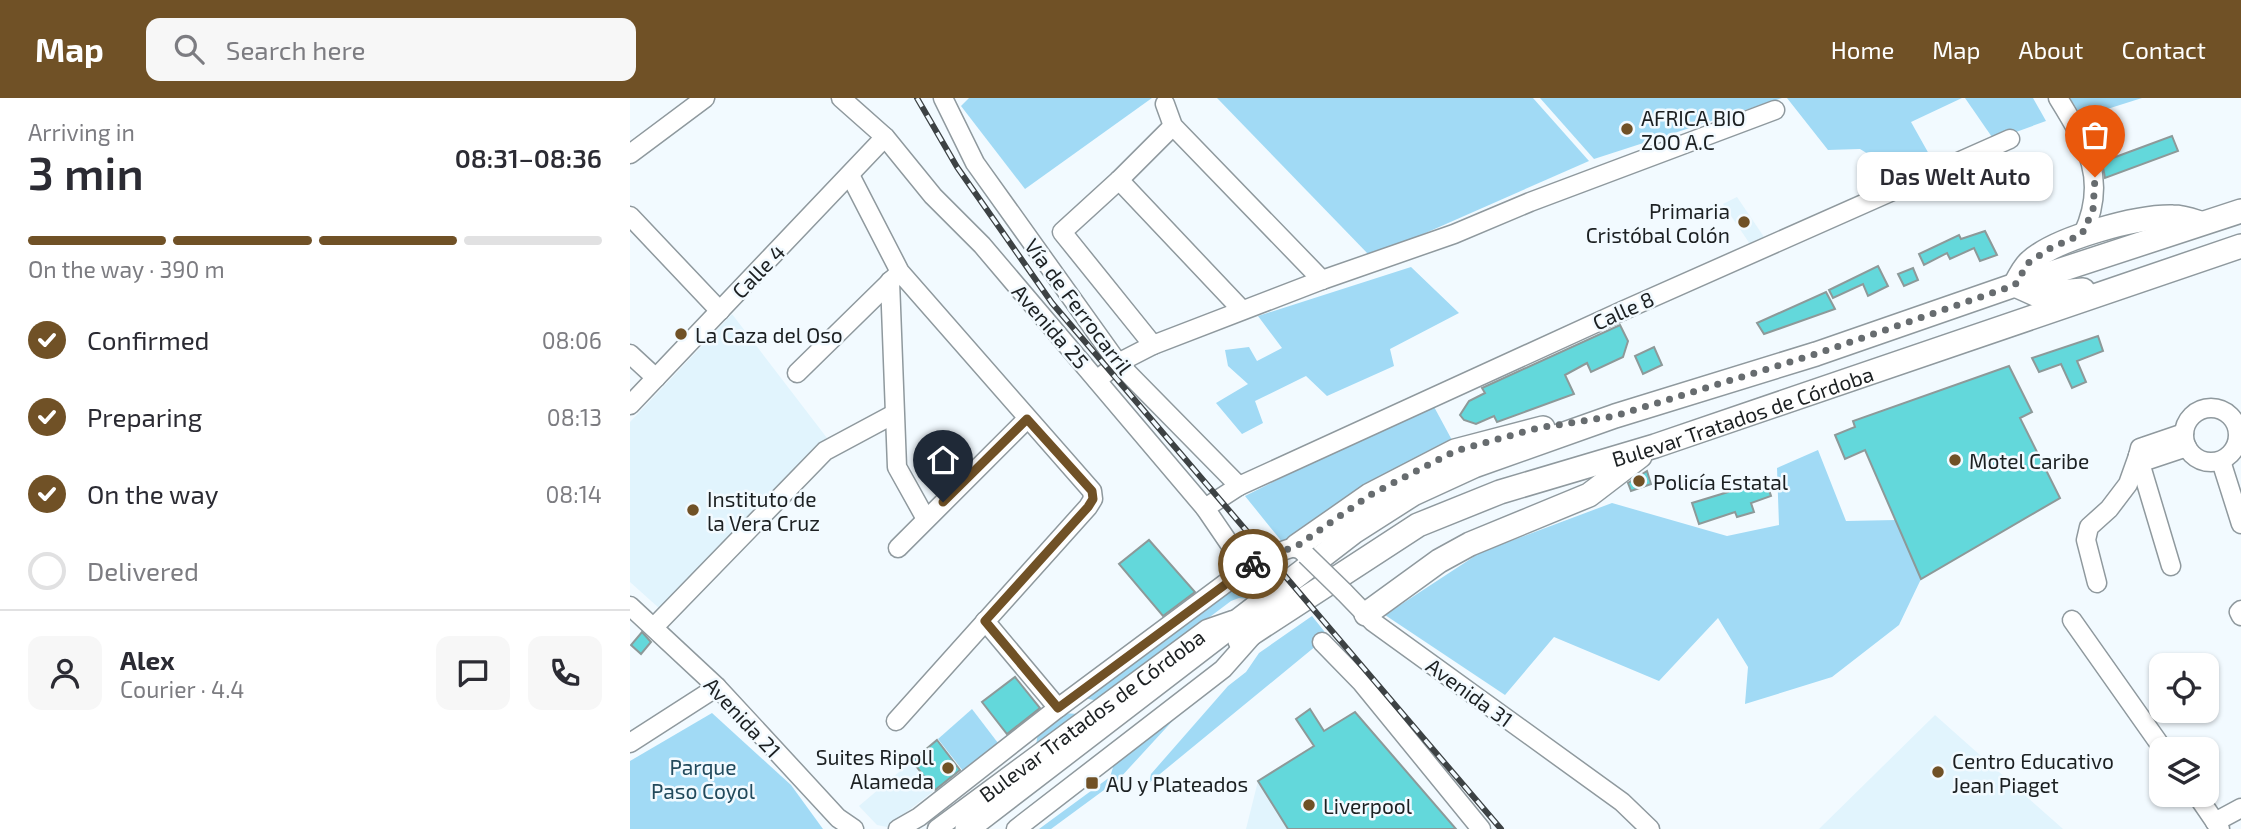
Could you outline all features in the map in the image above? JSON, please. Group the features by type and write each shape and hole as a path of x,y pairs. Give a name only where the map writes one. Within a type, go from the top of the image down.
{"main road":[{"name":"Bulevar Tratados de Córdoba","path":"992,829 1258,618 1354,531 1413,494 1474,466 1615,416 1816,354 2241,211"},
{"path":"2119,287 2035,293 2015,285 2028,263 2049,249 2082,234 2163,217 2186,218 2203,224"},
{"name":"Bulevar Tratados de Córdoba","path":"968,829 1258,618 1418,525 1500,492 1655,446 2241,246"},
{"path":"1301,550 1370,495 1455,451 1538,428 1615,416"},
{"path":"1366,614 1439,561 1470,544 1589,495 1655,446"}],"street":[{"path":"630,154 705,98"},
{"name":"Avenida 25","path":"841,98 885,137 924,185 982,245 1205,508 1246,568"},
{"path":"2058,98 2091,157 2095,177 2093,210 2082,234"},
{"name":"Vía de Ferrocarril","path":"948,101 975,163 1118,363 1239,486"},
{"path":"1165,104 1173,125 1322,280"},
{"path":"1097,380 1118,363 1153,345 1322,280 1454,234 1530,202 1775,110"},
{"path":"1153,345 1062,232 1119,180 1173,125"},
{"name":"Calle 4","path":"630,405 885,137"},
{"name":"Calle 8","path":"1239,486 1622,311 2010,139"},
{"path":"850,175 895,277 1092,491 1093,499 896,721"},
{"path":"1119,180 1241,310"},
{"path":"630,216 720,311"},
{"path":"797,373 895,277"},
{"path":"895,277 894,414 897,467 926,519"},
{"path":"630,354 656,378"},
{"path":"2208,409 2225,412 2238,425 2238,442 2234,450 2221,460 2203,461 2195,457 2186,440 2192,416 2208,409"},
{"path":"654,627 825,451 894,414"},
{"path":"898,548 1027,419"},
{"path":"2138,456 2145,461 2186,440"},
{"path":"2138,456 2171,566"},
{"path":"2097,583 2086,540 2089,527 2109,509 2128,484 2138,456"},
{"path":"2221,460 2241,524"},
{"path":"1205,508 1239,486"},
{"path":"898,829 919,817 1058,708 1246,568 1267,556 1301,550"},
{"name":"Avenida 31","path":"1301,550 1373,622 1622,802 1650,829"},
{"name":"Avenida 21","path":"630,606 717,687 841,825 854,829"},
{"path":"2241,610 2241,616"},
{"name":"Bulevar Tratados de Córdoba","path":"937,829 1208,629 1258,618"},
{"name":"Bulevar Tratados de Córdoba","path":"1016,829 1223,669 1258,618"},
{"path":"2072,620 2155,737"},
{"path":"985,621 1058,708 1097,711"},
{"path":"1322,642 1362,683 1481,829"},
{"path":"630,743 717,687"},
{"path":"1025,734 1027,762"},
{"path":"2205,807 2218,825 2241,808"},
{"path":"841,825 869,829"}],"shaded area":[{"name":"Primaria Cristóbal Colón","path":"1737,197 1766,240 1752,247 1723,204"},
{"name":"Instituto de la Vera Cruz","path":"732,314 827,438 660,609 630,582 630,422"},
{"name":"Centro Educativo Jean Piaget","path":"1935,715 2063,829 1819,829"},
{"path":"912,761 935,790 887,827 877,825 859,806"},
{"path":"1258,781 1288,829 1246,829"}],"green space":[{"path":"969,98 1152,98 1025,189 961,106"},
{"path":"1217,98 1533,98 1589,161 1371,257"},
{"name":"AFRICA BIO ZOO A.C","path":"1540,98 1782,98 1594,159"},
{"path":"1787,98 1962,98 1911,122 1934,163 1906,177 1860,149 1828,150"},
{"path":"1965,98 2033,98 2046,121 1994,140"},
{"path":"2070,98 2142,98 2082,117"},
{"path":"1411,267 1459,313 1390,349 1394,366 1327,396 1306,376 1255,401 1263,423 1242,434 1216,403 1248,384 1228,366 1225,350 1249,347 1257,361 1282,348 1258,316"},
{"path":"1432,403 1453,442 1363,487 1283,543 1245,496"},
{"path":"1818,450 1846,521 1896,520 1921,579 1899,625 1832,677 1745,704 1748,667 1718,618 1659,681 1554,637 1505,695 1385,615 1481,552 1612,503 1727,536 1779,525 1777,468"},
{"path":"1268,563 1279,576 1250,599 1239,598 1231,601 1098,701 1084,698"},
{"path":"1312,616 1328,636 1149,783 1151,774 1228,686 1246,672 1259,653"},
{"path":"972,709 998,743 963,771 938,739"},
{"name":"Parque Paso Coyol","path":"712,713 791,785 823,829 630,829 630,761"},
{"path":"1062,713 1079,714 1036,746 1038,732"},
{"path":"1177,716 1119,779 1051,829 1039,829 1110,777 1114,764"}],"building":[{"path":"2172,136 2178,151 2105,178 2102,162"},
{"path":"1985,231 1997,255 1980,261 1974,248 1950,259 1947,253 1924,265 1919,254 1959,235 1961,239"},
{"path":"1878,266 1888,286 1868,296 1863,284 1833,298 1829,290"},
{"path":"1913,268 1918,280 1904,286 1898,274"},
{"path":"1826,292 1835,309 1764,334 1757,323"},
{"path":"1620,325 1628,341 1623,357 1591,372 1587,363 1565,375 1574,394 1497,422 1494,416 1476,424 1464,420 1460,415 1469,401 1485,393 1482,388"},
{"path":"2098,336 2103,351 2077,361 2086,382 2072,388 2061,364 2039,372 2032,358"},
{"path":"1654,347 1662,365 1643,374 1635,356"},
{"name":"Motel Caribe","path":"2009,366 2032,412 2020,418 2060,498 1921,579 1865,450 1845,459 1835,435 1855,427 1853,421"},
{"name":"Policía Estatal","path":"1647,471 1651,484 1631,491 1628,483"},
{"path":"1765,478 1771,496 1751,503 1754,512 1737,517 1735,512 1699,524 1692,503"},
{"path":"1149,540 1195,592 1163,616 1119,564"},
{"path":"642,632 651,642 641,654 631,645"},
{"path":"1015,677 1040,708 1007,734 982,702"},
{"path":"1310,709 1324,731 1355,712 1456,829 1288,829 1258,781 1314,746 1296,719"},
{"path":"937,740 960,770 935,790 912,761"}],"railway":[{"path":"917,98 957,167 1052,303 1501,829"}],"way so far":[{"path":"1253,564 1267,556 1297,546 1370,495 1455,451 1538,428 1615,416 1816,354 2015,285 2028,263 2049,249 2082,234 2093,210 2095,177"}],"place":[{"name":"AFRICA BIO ZOO A.C","path":"1627,129"},
{"name":"Das Welt Auto","path":"2095,177"},
{"name":"Primaria Cristóbal Colón","path":"1744,222"},
{"name":"La Caza del Oso","path":"681,334"},
{"name":"Motel Caribe","path":"1955,460"},
{"name":"Policía Estatal","path":"1639,481"},
{"name":"Instituto de la Vera Cruz","path":"693,510"},
{"name":"Suites Ripoll Alameda","path":"948,768"},
{"name":"Centro Educativo Jean Piaget","path":"1938,772"},
{"name":"AU y Plateados","path":"1092,783"},
{"name":"Liverpool","path":"1309,805"}],"route":[{"path":"943,502 1027,419 1092,491 1093,499 1088,507 985,621 1058,708 1253,564"}]}
